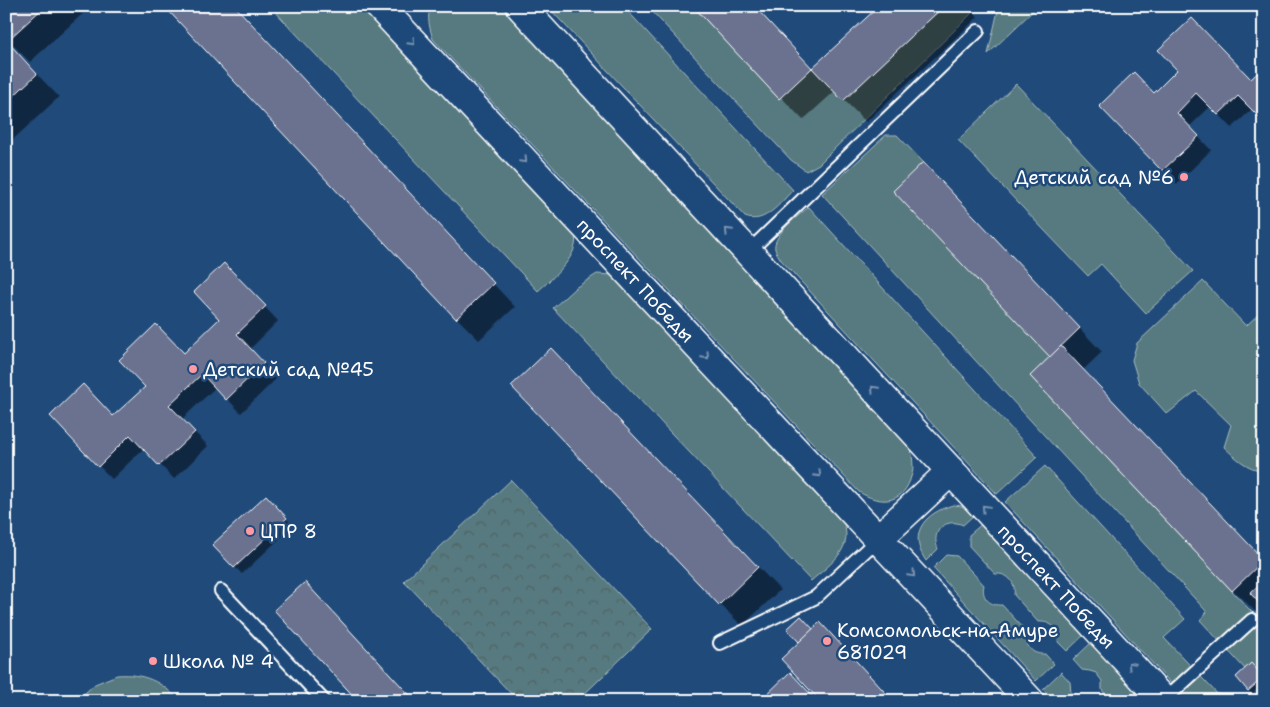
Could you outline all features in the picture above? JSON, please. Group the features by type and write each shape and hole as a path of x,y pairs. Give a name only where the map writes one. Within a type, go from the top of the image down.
{"main road":[{"name":"проспект Победы","path":"520,6 1164,701"},
{"name":"проспект Победы","path":"394,11 878,539 1030,701"},
{"path":"878,539 951,471"}],"lane":[{"path":"748,252 978,31"},
{"path":"720,643 816,597 878,539"},
{"path":"221,591 324,701"},
{"path":"1164,701 1252,620"}],"green space":[{"path":"270,6 363,6 563,216 573,231 576,241 570,257 557,273 538,291"},
{"path":"431,6 510,6 910,440 913,471 906,488 901,494 889,500 882,500 874,499 859,492 433,39 429,19"},
{"path":"547,6 623,6 793,190 766,215 752,219 745,217"},
{"path":"647,6 693,6 779,99 812,68 843,101 944,6 972,6 972,13 819,164 806,171 791,160"},
{"path":"999,6 1038,6 988,54"},
{"path":"1016,84 1193,271 1146,313 1101,264 1088,276 958,140"},
{"path":"886,135 897,135 923,162 1050,357 1030,376 1264,625 1264,687 1258,682 1263,677 1245,669 1200,620 1207,612 822,194"},
{"path":"809,207 1037,457 997,494 781,260 775,249 778,238 787,226"},
{"path":"597,274 612,275 841,517 845,528 846,538 844,546 834,561 811,581 553,308 575,288"},
{"path":"1203,281 1246,326 1264,309 1264,471 1258,470 1237,459 1224,447 1231,425 1196,391 1167,414 1139,383 1132,360 1137,343"},
{"path":"1045,466 1185,619 1164,638 1224,701 1187,701 1005,502"},
{"path":"511,480 652,629 577,701 518,701 404,581"},
{"path":"953,505 962,506 975,514 963,525 951,523 941,527 936,537 938,549 926,561 918,542 922,526 934,513"},
{"path":"983,523 1086,633 1067,651 1058,642 1056,629 1050,624 1038,622 1014,595 1014,586 1010,579 1004,575 995,574 969,546 969,535"},
{"path":"946,555 957,556 984,585 983,589 987,600 993,604 1002,605 1027,632 1026,637 1030,649 1036,653 1045,654 1054,664 1036,681 933,568"},
{"path":"1093,641 1149,701 1111,701 1102,690 1102,681 1096,673 1082,670 1073,660"},
{"path":"1061,672 1070,682 1071,693 1077,701 1053,701 1043,689"},
{"path":"117,675 135,675 159,683 179,701 76,701 95,684"}],"building":[{"path":"6,6 45,6 7,41"},
{"path":"164,6 235,6 494,283 456,319"},
{"path":"693,6 754,6 812,68 779,99"},
{"path":"879,6 944,6 843,101 812,68"},
{"path":"1192,18 1251,79 1264,67 1264,122 1238,96 1218,115 1196,93 1177,113 1199,136 1162,171 1099,106 1134,72 1154,93 1177,70 1158,50"},
{"path":"6,42 37,74 6,103"},
{"path":"923,162 1080,328 1050,357 893,191"},
{"name":"Детский сад №45","path":"224,263 266,306 237,334 264,363 226,400 202,374 169,405 195,432 159,466 130,435 98,467 50,416 83,384 113,416 145,387 119,360 156,324 184,353 219,319 194,292"},
{"path":"1061,346 1264,560 1232,591 1030,376"},
{"path":"551,348 758,567 719,605 511,386"},
{"name":"ЦПР 8","path":"266,495 287,518 234,568 212,545"},
{"path":"1264,580 1264,608 1250,593"},
{"path":"305,582 415,701 358,701 274,610"},
{"path":"801,616 813,629 799,642 787,629"},
{"path":"820,622 893,701 820,701 781,659"},
{"path":"1251,663 1264,677 1248,691 1236,677"},
{"path":"790,672 817,701 760,701"}],"place":[{"name":"Детский сад №6","path":"1184,177"},
{"name":"Детский сад №45","path":"193,369"},
{"name":"ЦПР 8","path":"250,531"},
{"name":"Комсомольск-на-Амуре 681029","path":"827,641"},
{"name":"Школа № 4","path":"153,661"}]}
